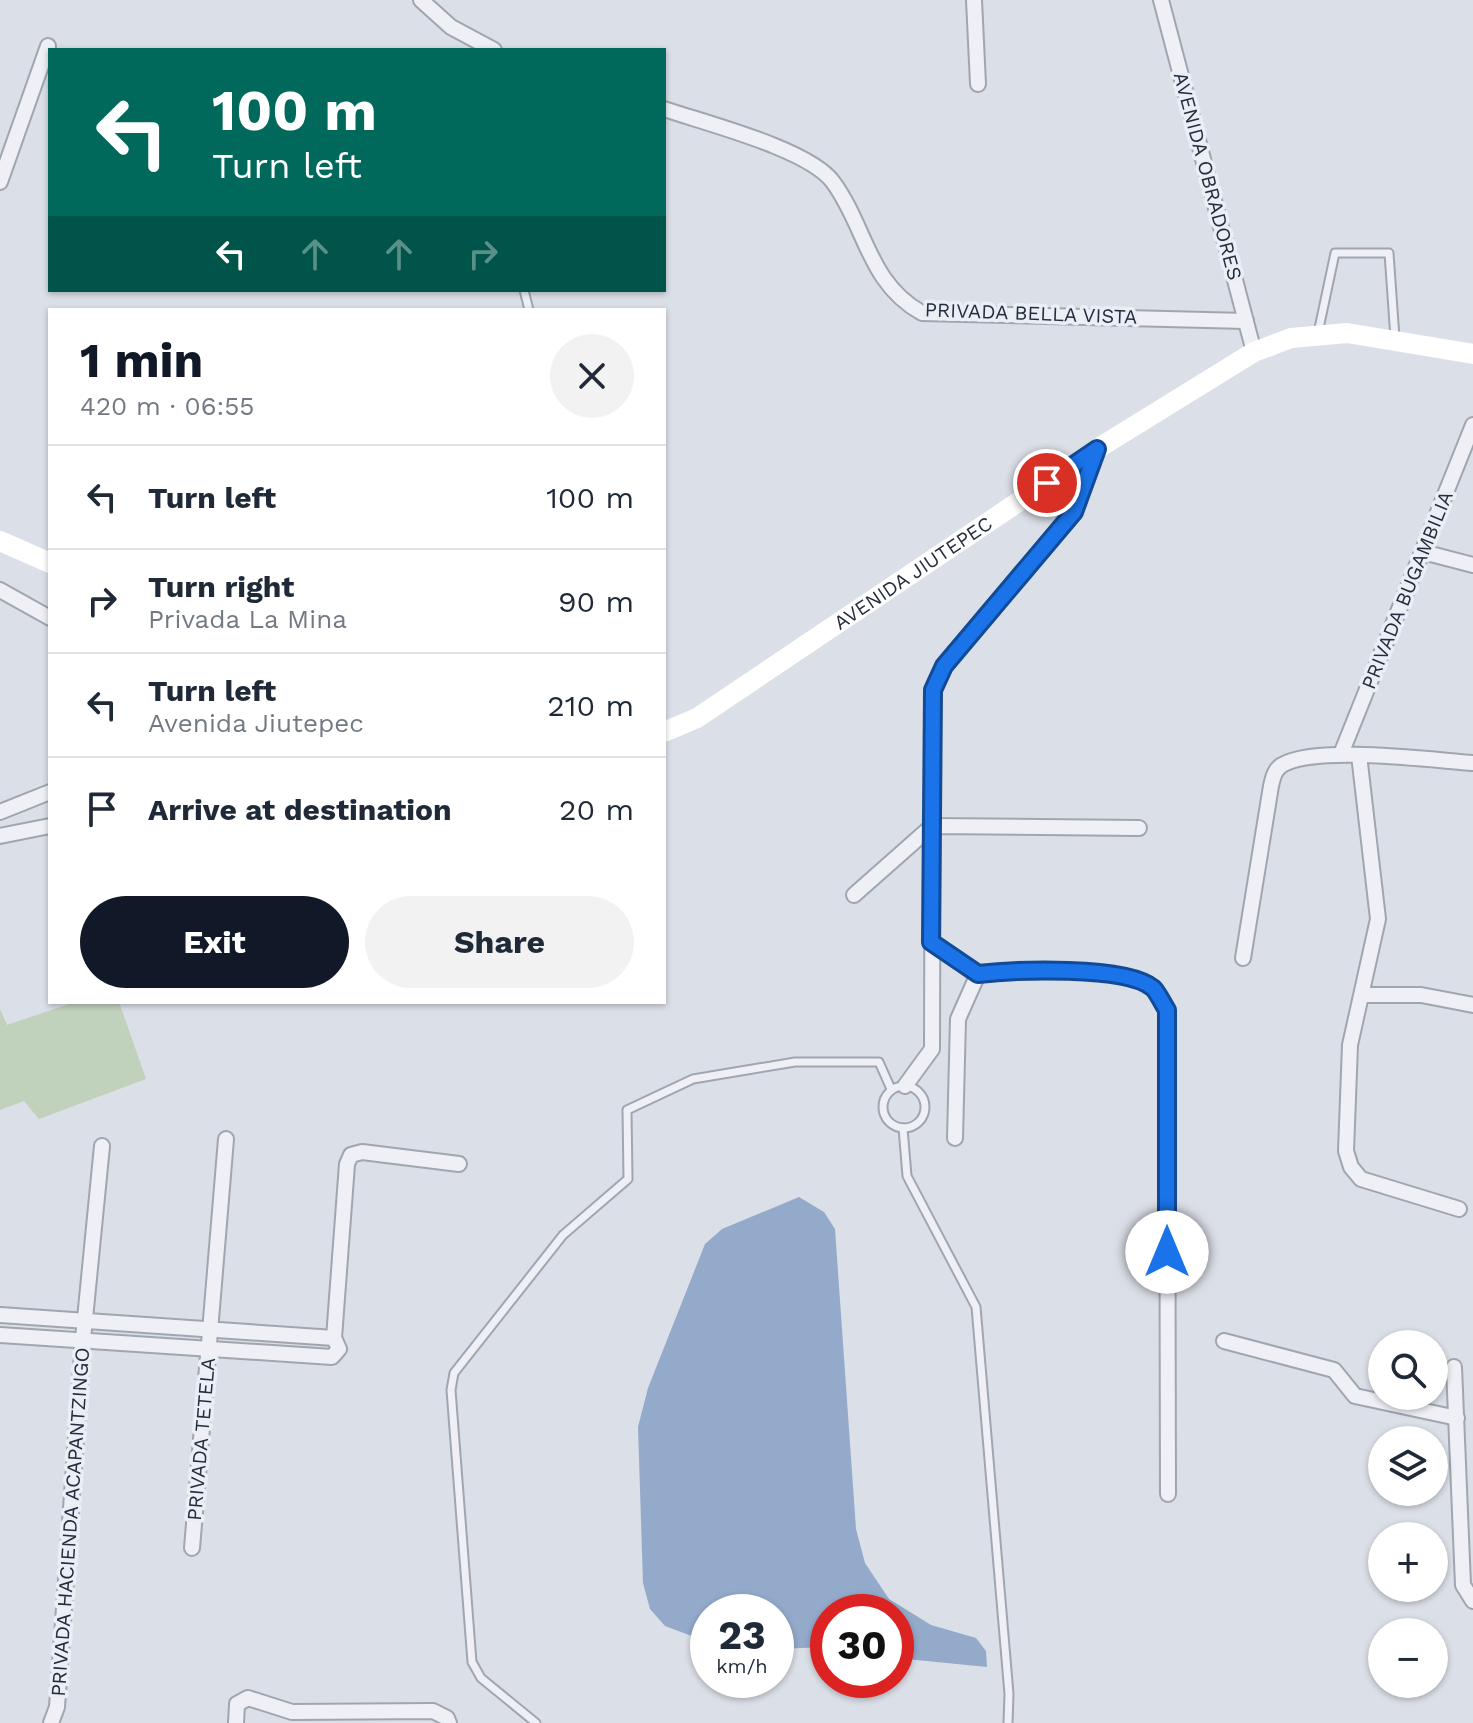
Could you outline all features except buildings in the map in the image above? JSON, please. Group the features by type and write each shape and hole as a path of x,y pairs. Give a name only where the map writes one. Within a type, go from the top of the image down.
{"main road":[{"name":"AVENIDA JIUTEPEC","path":"666,731 697,718 1097,449 1254,352 1291,338 1318,333 1396,340 1473,354"},
{"path":"0,541 48,562"}],"street":[{"path":"421,0 451,27 490,48"},
{"path":"974,0 978,84"},
{"name":"AVENIDA OBRADORES","path":"1161,0 1254,352"},
{"path":"0,182 48,46"},
{"name":"PRIVADA BELLA VISTA","path":"666,110 803,157 833,181 875,264 899,300 922,313 1246,321"},
{"name":"PRIVADA BUGAMBILIA","path":"1341,754 1473,425"},
{"path":"898,1088 932,1049 933,690 944,666 1074,512 1097,449"},
{"path":"1423,552 1473,565"},
{"path":"0,590 48,617"},
{"path":"0,604 14,597"},
{"path":"1243,958 1275,771 1283,764 1341,754 1473,763"},
{"path":"1359,755 1377,887 1378,919 1364,995 1350,1045 1346,1151 1351,1167 1361,1179 1459,1209"},
{"path":"0,812 48,793"},
{"path":"0,836 48,826"},
{"path":"854,895 932,826 1139,828"},
{"path":"931,942 978,974 1015,970 1117,975 1153,988 1167,1010 1168,1494"},
{"path":"955,1138 958,1019 978,974"},
{"path":"1364,995 1421,995 1473,1005"},
{"name":"PRIVADA TETELA","path":"192,1548 226,1139"},
{"name":"PRIVADA HACIENDA ACAPANTZINGO","path":"51,1723 57,1707 84,1321 102,1146"},
{"path":"0,1335 332,1357 339,1349 334,1338 347,1164 351,1155 362,1152 459,1164"},
{"path":"0,1315 334,1338"},
{"path":"1224,1341 1334,1370 1355,1396 1457,1418"},
{"path":"1454,1367 1463,1585 1473,1601"},
{"path":"236,1723 237,1704 248,1698 292,1712 433,1711 447,1718 449,1723"}],"lane":[{"path":"1318,333 1335,253 1389,253 1396,340"},
{"path":"536,1723 481,1678 472,1662 451,1390 454,1373 563,1235 628,1179 627,1110 693,1079 795,1062 879,1062 898,1088 922,1096 925,1109 920,1122 903,1128 893,1126 884,1116 883,1101 898,1088"},
{"path":"903,1128 907,1176 976,1307 1009,1694 1008,1723"}],"green space":[{"path":"69,1004 120,1004 146,1079 39,1119 24,1101 0,1110 0,1009 7,1025"}],"water":[{"path":"799,1197 824,1212 835,1229 856,1529 865,1563 886,1594 810,1594 810,1648 794,1648 794,1594 690,1594 690,1635 665,1626 650,1609 643,1583 638,1427 648,1388 705,1244 722,1229"},
{"path":"914,1614 931,1625 976,1638 986,1651 987,1667 914,1660"}],"route":[{"path":"1047,483 1097,449 1074,512 944,666 933,690 931,942 978,974 1015,970 1117,975 1153,988 1167,1010 1167,1252"}]}
